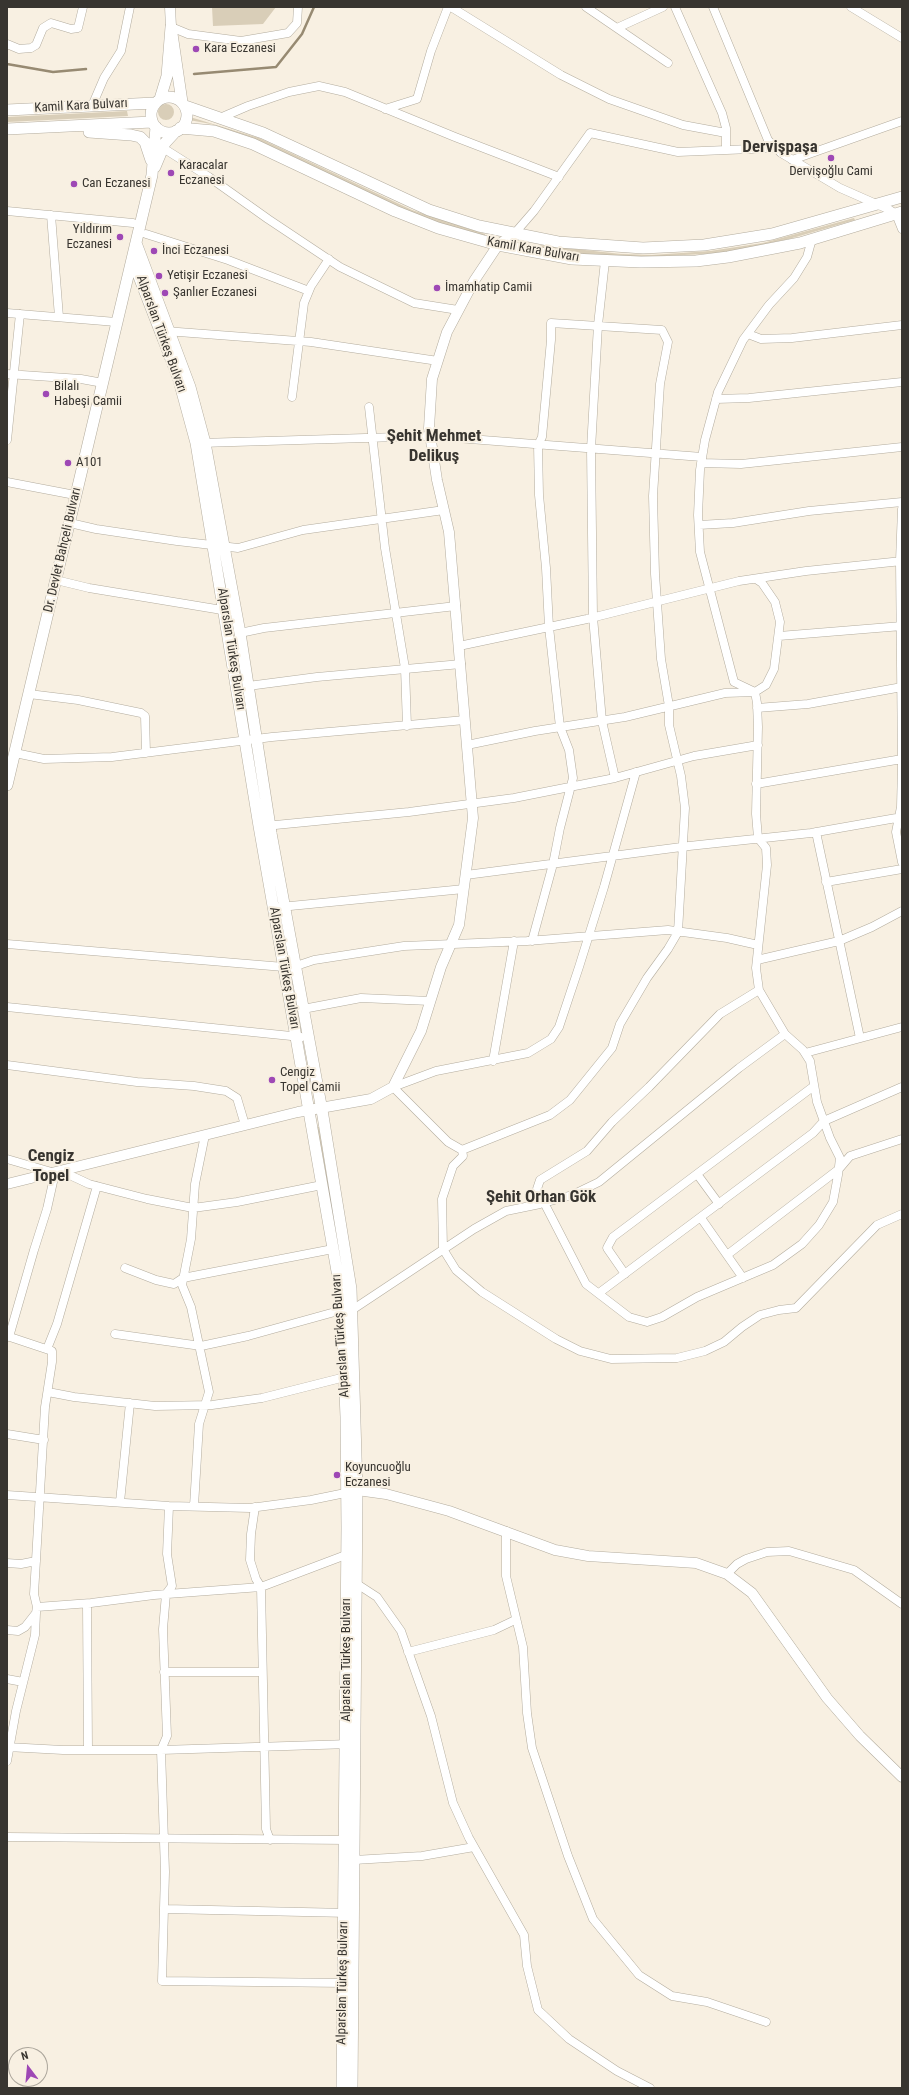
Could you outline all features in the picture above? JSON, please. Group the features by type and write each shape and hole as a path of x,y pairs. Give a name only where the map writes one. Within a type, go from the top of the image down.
{"main road":[{"path":"171,27 167,76 158,101 151,114 154,124 166,132 178,129"},
{"path":"152,175 163,148 186,119 171,27"},
{"path":"158,101 171,97 183,104"},
{"name":"Kamil Kara Bulvarı","path":"7,110 158,101"},
{"name":"Kamil Kara Bulvarı","path":"183,104 274,138 398,197 429,210 479,226 558,242 615,247 664,248 704,246 772,234 902,197"},
{"name":"Kamil Kara Bulvarı","path":"7,129 154,124"},
{"name":"Dr. Devlet Bahçeli Bulvarı","path":"7,785 152,175 154,124"},
{"path":"34,128 136,136 145,142 152,162"},
{"name":"Kamil Kara Bulvarı","path":"178,129 214,131 239,138 395,211 438,228 498,245 549,256 605,261 658,262 710,260 763,251 812,239 899,213"},
{"name":"Alparslan Türkeş Bulvarı","path":"136,243 165,331 190,387 230,612 264,826 273,908 297,1037 333,1249 347,1310 352,1491 351,1744 349,1913 342,2088"},
{"name":"Alparslan Türkeş Bulvarı","path":"230,612 240,633 248,686 250,740"},
{"name":"Alparslan Türkeş Bulvarı","path":"264,826 285,907 321,1107 351,1289 347,1310"},
{"name":"Alparslan Türkeş Bulvarı","path":"351,1744 357,1584 352,1552"},
{"name":"Alparslan Türkeş Bulvarı","path":"349,1913 354,1860 350,1840"},
{"name":"Alparslan Türkeş Bulvarı","path":"347,1983 352,2088"}],"street":[{"path":"7,44 19,49 31,48 36,45 43,28 51,23 71,29 78,28 83,7"},
{"path":"92,106 104,78 121,51 130,7"},
{"path":"170,7 171,27 188,34 241,41 288,33 297,23 298,7"},
{"path":"385,109 417,99 431,51 448,7"},
{"path":"451,7 561,74 610,99 683,125 726,133"},
{"path":"586,7 668,63"},
{"path":"617,28 663,7"},
{"path":"675,7 722,113 726,133 726,148"},
{"path":"713,7 768,140 775,148 792,160 840,188 899,213 902,229"},
{"path":"851,7 902,38"},
{"path":"220,118 275,97 319,86 345,92 559,177"},
{"path":"792,160 902,121"},
{"path":"393,1087 421,1031 441,967 460,925 473,818 460,646 449,532 437,480 431,436 432,379 447,332 474,281 498,245 514,234 534,211 590,133 678,152 713,151 726,148 775,148"},
{"path":"163,148 209,177 329,259 414,304 458,310"},
{"path":"7,211 133,223"},
{"path":"52,215 60,317"},
{"path":"146,234 228,260 309,291"},
{"path":"755,692 734,682 700,552 699,525 704,440 716,399 743,340 769,305 794,278 807,257 812,239"},
{"path":"292,397 304,303 309,291 329,259"},
{"path":"605,261 598,325 591,449 593,617 602,720 615,778"},
{"path":"7,313 116,322"},
{"path":"7,440 10,374 20,314"},
{"path":"462,1150 550,1115 570,1100 612,1048 623,1019 647,978 668,949 678,932 681,847 685,808 678,761 669,725 670,706 661,659 655,574 653,496 657,453 660,384 668,342 662,330 551,323 551,340 542,437 538,445 539,495 546,568 548,627 560,727 569,750 573,778 553,864 532,941"},
{"path":"748,334 761,339 792,338 902,325"},
{"path":"165,331 298,341 438,361"},
{"path":"10,374 81,379 103,383"},
{"path":"716,399 749,398 902,382"},
{"path":"369,407 385,548 397,612 405,668 407,726"},
{"path":"201,443 431,436 657,453 741,464 902,447"},
{"path":"7,482 75,495"},
{"path":"699,525 733,523 810,511 902,502"},
{"path":"902,509 902,759 900,817 896,832 902,862"},
{"path":"70,523 96,529 238,548 303,530 444,510"},
{"path":"460,646 756,579 806,571 901,561"},
{"path":"467,745 602,720 725,693 755,692 766,685 774,669 780,622 775,602 762,583 756,579"},
{"path":"56,580 89,588 230,612"},
{"path":"240,633 264,628 456,606"},
{"path":"779,636 902,626"},
{"path":"248,686 405,668 461,664"},
{"path":"757,708 808,704 902,687"},
{"path":"755,692 758,745 756,814 758,838 766,848 767,865 757,960 759,990 785,1034 805,1053 810,1061 817,1102 840,1158 833,1202 819,1225 802,1244 773,1265 697,1296 662,1317 646,1322 629,1317 586,1284 537,1189 540,1180 587,1150 612,1122 650,1087 720,1014 759,990"},
{"path":"29,694 78,700 141,713 145,716 146,753"},
{"path":"15,753 44,759 112,758 250,740 466,720"},
{"path":"264,826 472,804 615,778 678,761 758,745"},
{"path":"756,784 902,759"},
{"path":"7,1184 321,1107 371,1098 393,1087 436,1071 528,1053 551,1039 559,1027 588,936 636,772"},
{"path":"466,875 681,847 816,832 900,817"},
{"path":"816,832 860,1038"},
{"path":"826,882 902,869"},
{"path":"273,908 464,889"},
{"path":"757,960 840,941 872,927 902,911"},
{"path":"7,944 284,967 296,966 314,960 404,946 532,941 668,930 727,938 758,945"},
{"path":"493,1060 514,942"},
{"path":"303,1009 361,998 430,1001"},
{"path":"7,1007 309,1038"},
{"path":"805,1053 902,1027"},
{"path":"115,1334 201,1346 248,1336 347,1310 444,1249 474,1228 506,1210 544,1203 572,1195 599,1182 738,1068 785,1034"},
{"path":"7,1065 137,1082 194,1086 226,1091 237,1098 245,1125"},
{"path":"625,1274 607,1248 614,1237 814,1086"},
{"path":"393,1087 448,1142 462,1150"},
{"path":"599,1293 813,1133 824,1121 902,1087"},
{"path":"194,1506 199,1424 209,1392 201,1346 191,1307 182,1285 191,1239 195,1184 205,1135"},
{"path":"727,1255 839,1169 850,1156 902,1139"},
{"path":"462,1150 463,1156 453,1166 442,1199 444,1249 456,1270 482,1292 556,1339 580,1351 611,1359 677,1358 705,1351 724,1342 760,1315 779,1310 796,1308 878,1224 902,1214"},
{"path":"7,1159 58,1172 97,1186 147,1199 193,1208 237,1202 322,1185"},
{"path":"7,1761 8,1747 35,1635 37,1610 34,1594 36,1561 44,1440 52,1362 52,1351 8,1337 58,1172"},
{"path":"698,1174 719,1204"},
{"path":"46,1349 57,1324 97,1186"},
{"path":"701,1218 743,1278"},
{"path":"125,1268 156,1280 174,1284 184,1278 333,1249"},
{"path":"48,1392 74,1397 155,1406 205,1405 262,1398 349,1375"},
{"path":"120,1502 130,1403"},
{"path":"7,1434 44,1440"},
{"path":"7,1495 169,1506 256,1507 311,1500 352,1491 400,1498 449,1512 506,1531 555,1550 588,1556 696,1564 727,1574 752,1594 827,1698 860,1736 902,1777"},
{"path":"169,1506 167,1554 172,1586 166,1594 163,1629 167,1736 161,1750 165,1909 162,1982 347,1983"},
{"path":"256,1507 251,1534 250,1560 256,1579 262,1587 262,1672 266,1829 270,1840"},
{"path":"506,1531 506,1576 522,1647 526,1713 532,1748 568,1856 593,1919 639,1975 672,1996 707,2002 766,2022"},
{"path":"727,1574 737,1564 746,1559 767,1552 789,1551 854,1570 902,1604"},
{"path":"37,1610 166,1594 262,1587 352,1552"},
{"path":"7,1563 21,1564 36,1561"},
{"path":"357,1584 377,1597 400,1631 431,1716 453,1803 474,1846 524,1935 527,1966 538,2010 569,2039 617,2071 650,2088"},
{"path":"87,1604 88,1750"},
{"path":"7,1630 18,1630 26,1627 37,1610"},
{"path":"408,1652 494,1630 515,1620"},
{"path":"164,1672 262,1672"},
{"path":"7,1679 23,1682"},
{"path":"8,1747 88,1750 161,1750 351,1744"},
{"path":"7,1837 350,1840"},
{"path":"354,1860 422,1856 474,1846"},
{"path":"165,1909 349,1913"}],"shaded area":[{"path":"212,7 276,7 263,24 213,26"},
{"path":"163,104 169,104 174,109 172,118 169,120 163,120 158,115 158,109"},
{"path":"127,111 128,116 7,122 7,117"},
{"path":"190,117 259,138 412,210 485,234 485,236 437,222 403,209 264,143 211,124 189,120"},
{"path":"854,218 855,220 789,239 728,252 644,257 591,255 539,248 540,245 621,254 652,255 710,251 763,243"},
{"path":"231,617 250,730 249,730"},
{"path":"316,1127 319,1127 332,1204 331,1204"}],"waterway":[{"path":"194,74 276,67 302,34 314,7"},
{"path":"7,64 53,72 86,69"}],"place":[{"name":"Kara Eczanesi","path":"196,49"},
{"name":"Dervişoğlu Cami","path":"831,158"},
{"name":"Karacalar Eczanesi","path":"171,173"},
{"name":"Can Eczanesi","path":"74,184"},
{"name":"Yıldırım Eczanesi","path":"120,237"},
{"name":"İnci Eczanesi","path":"154,251"},
{"name":"Yetişir Eczanesi","path":"159,276"},
{"name":"İmamhatip Camii","path":"437,288"},
{"name":"Şanlıer Eczanesi","path":"165,293"},
{"name":"Bilalı Habeşi Camii","path":"46,394"},
{"name":"A101","path":"68,463"},
{"name":"Cengiz Topel Camii","path":"272,1080"},
{"name":"Koyuncuoğlu Eczanesi","path":"337,1475"}],"district":[{"name":"Dervişpaşa","path":"780,148"},
{"name":"Şehit Mehmet Delikuş","path":"434,447"},
{"name":"Cengiz Topel","path":"51,1167"},
{"name":"Şehit Orhan Gök","path":"541,1198"}]}
